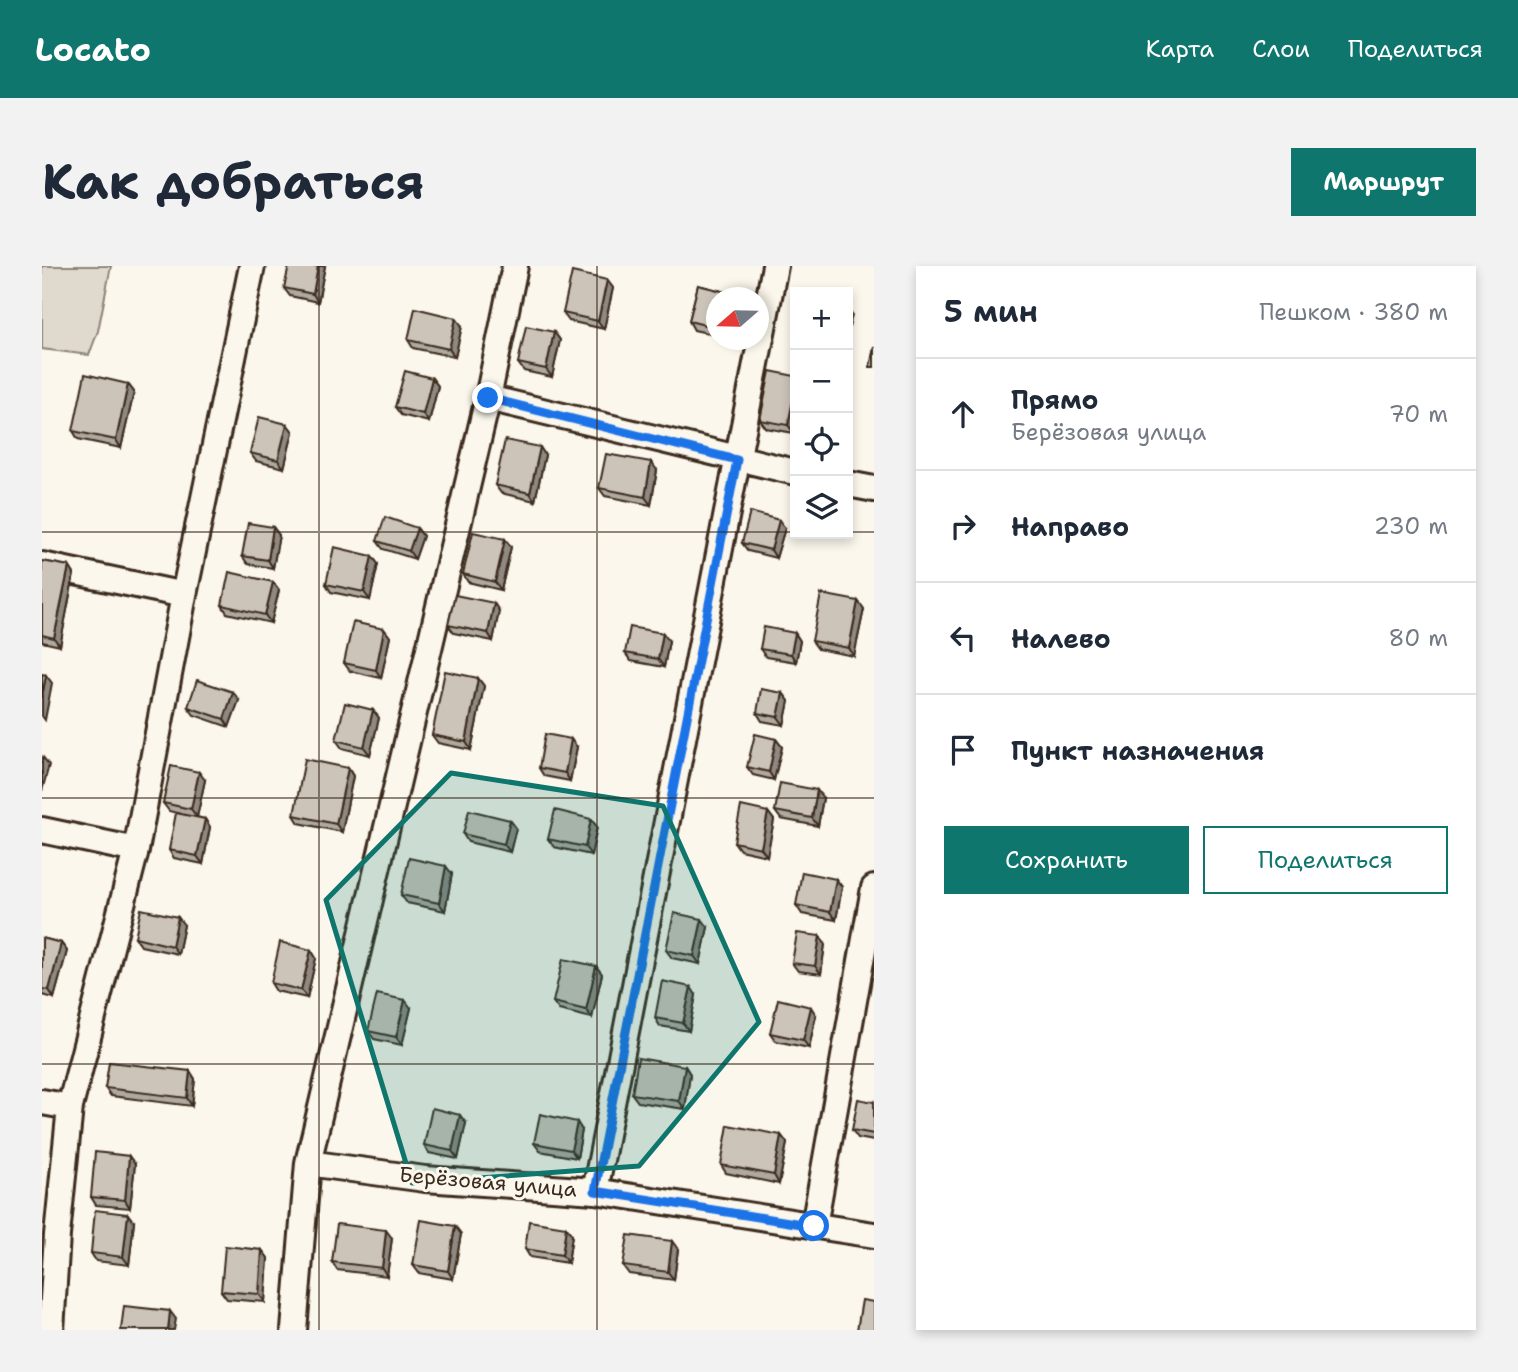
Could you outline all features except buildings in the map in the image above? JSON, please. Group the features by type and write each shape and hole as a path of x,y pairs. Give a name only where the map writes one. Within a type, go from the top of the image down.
{"street":[{"path":"51,1330 70,1107 136,850 184,595 252,266"},
{"path":"294,1330 309,1163 488,398 515,266"},
{"path":"595,1191 775,266"},
{"path":"488,398 790,471"},
{"path":"853,485 874,489"},
{"path":"42,565 184,595"},
{"path":"42,830 136,850"},
{"path":"814,1226 874,888"},
{"path":"42,1101 70,1107"},
{"name":"Берёзовая улица","path":"309,1163 425,1179 595,1191 874,1235"}],"highlighted area":[{"path":"451,773 663,806 759,1022 639,1166 412,1183 326,900"}],"shaded area":[{"path":"42,266 111,266 98,331 89,355 42,349"}],"route":[{"path":"488,398 737,460 595,1191 814,1226"}]}
